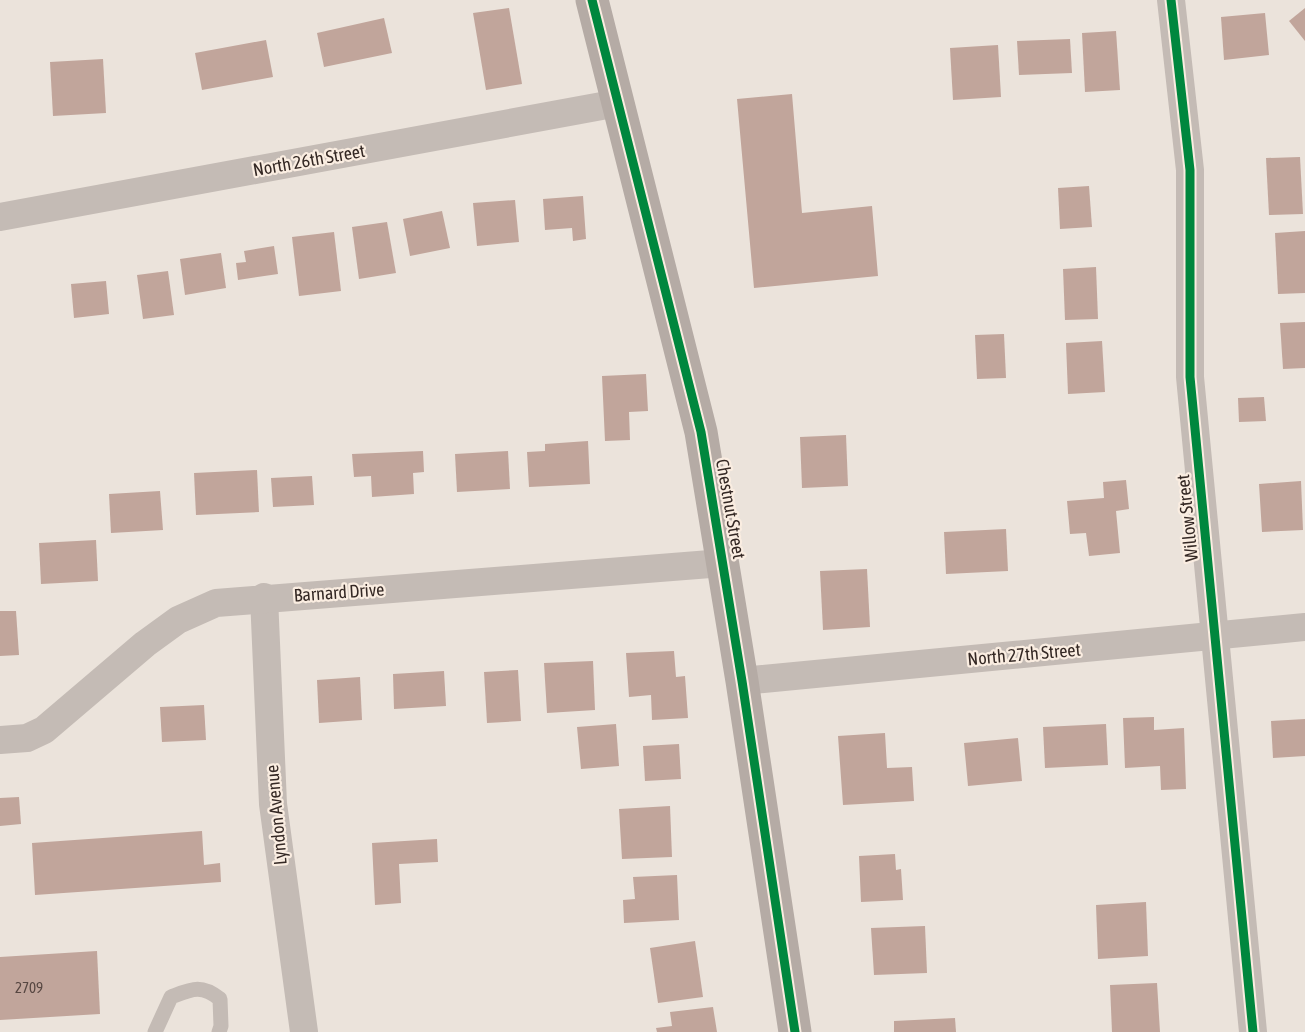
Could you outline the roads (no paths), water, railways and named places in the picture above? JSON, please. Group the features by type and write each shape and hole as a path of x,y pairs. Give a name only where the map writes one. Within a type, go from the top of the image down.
{"street":[{"name":"Willow Street","path":"1171,0 1190,170 1190,377 1253,1032"},
{"name":"Chestnut Street","path":"598,1 618,103 701,432 742,681 795,1032"},
{"name":"North 26th Street","path":"0,217 618,103"},
{"name":"Barnard Drive","path":"0,740 27,738 44,730 145,644 178,620 216,603 264,597 723,563"},
{"name":"Lyndon Avenue","path":"264,597 273,804 304,1032"},
{"name":"North 27th Street","path":"742,681 1305,627"}],"lane":[{"path":"155,1032 171,997 192,989 208,990 220,999 221,1026 219,1032"}]}
